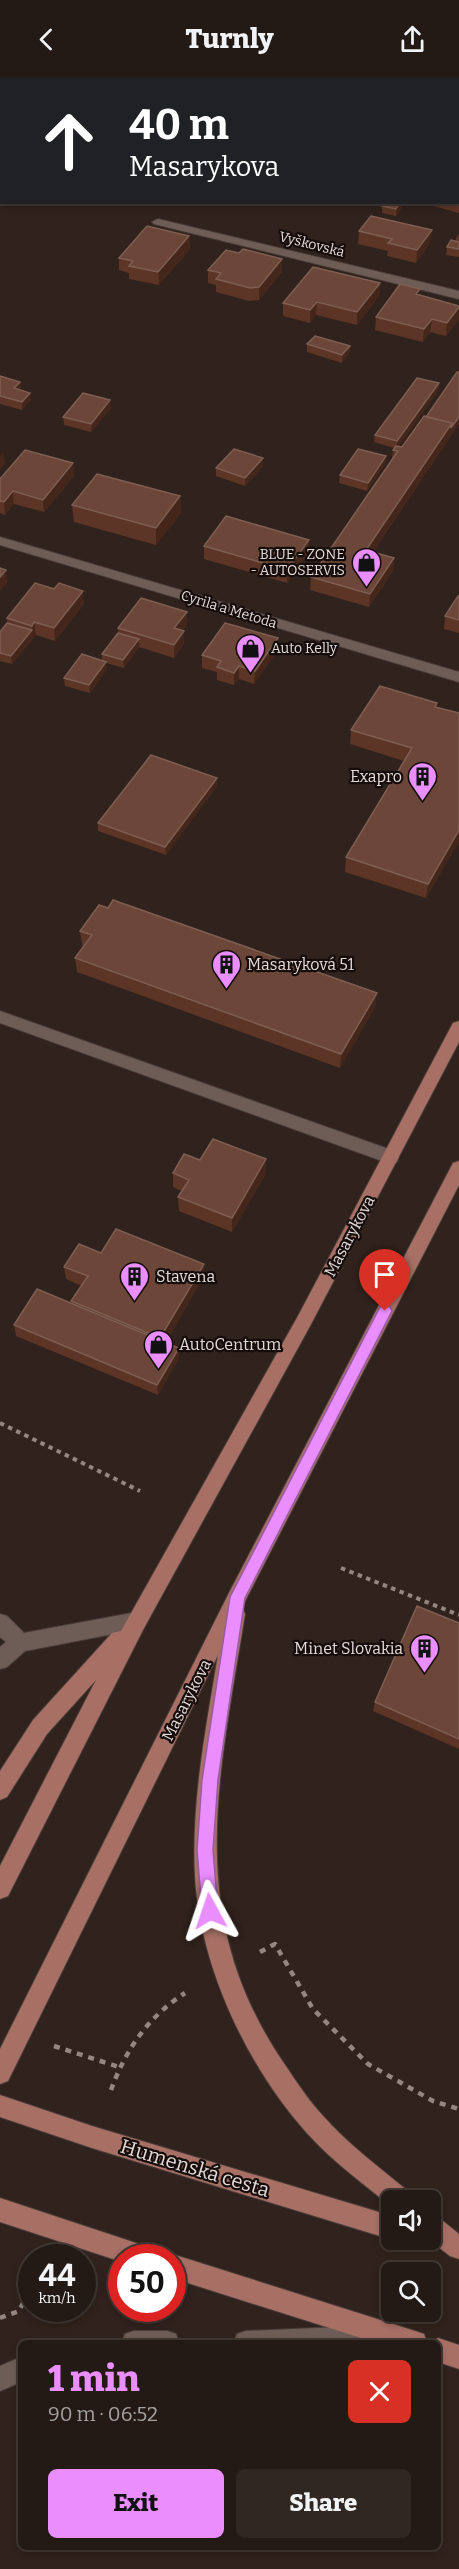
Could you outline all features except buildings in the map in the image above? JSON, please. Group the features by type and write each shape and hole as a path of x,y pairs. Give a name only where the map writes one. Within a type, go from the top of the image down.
{"main road":[{"name":"Masarykova","path":"0,1888 137,1621 304,1321 459,1027"},
{"name":"Masarykova","path":"0,2073 237,1597 459,1168"},
{"path":"237,1597 210,1780 205,1850 210,1911 222,1957 242,2014 265,2057 317,2127 389,2190"},
{"path":"0,1790 40,1727 137,1621"},
{"name":"Humenská cesta","path":"0,2106 92,2137 381,2225"},
{"path":"0,2210 108,2246"},
{"path":"441,2234 458,2248"},
{"path":"441,2243 458,2248"},
{"path":"186,2270 406,2340"},
{"path":"441,2351 459,2357"}],"street":[{"name":"Vyškovská","path":"158,222 459,295"},
{"name":"Cyrila a Metoda","path":"0,541 459,677"},
{"path":"0,1017 391,1157"},
{"path":"0,1650 20,1643 137,1621"},
{"path":"0,1623 20,1643"},
{"path":"0,1660 20,1643"},
{"path":"0,2379 18,2371"}],"path":[{"path":"0,1424 140,1491"},
{"path":"341,1568 459,1615"},
{"path":"256,1954 275,1944 313,2009 368,2064 433,2101 459,2109"},
{"path":"111,2090 118,2067 140,2031 185,1993"},
{"path":"50,2044 118,2067"},
{"path":"0,2318 18,2310"}],"place":[{"name":"BLUE - ZONE - AUTOSERVIS","path":"366,588"},
{"name":"Auto Kelly","path":"250,674"},
{"name":"Exapro","path":"423,802"},
{"name":"Masaryková 51","path":"226,990"},
{"name":"Stavena","path":"135,1302"},
{"name":"AutoCentrum","path":"158,1370"},
{"name":"Minet Slovakia","path":"424,1674"}],"route":[{"path":"210,1911 205,1850 210,1780 237,1597 385,1311"}]}
